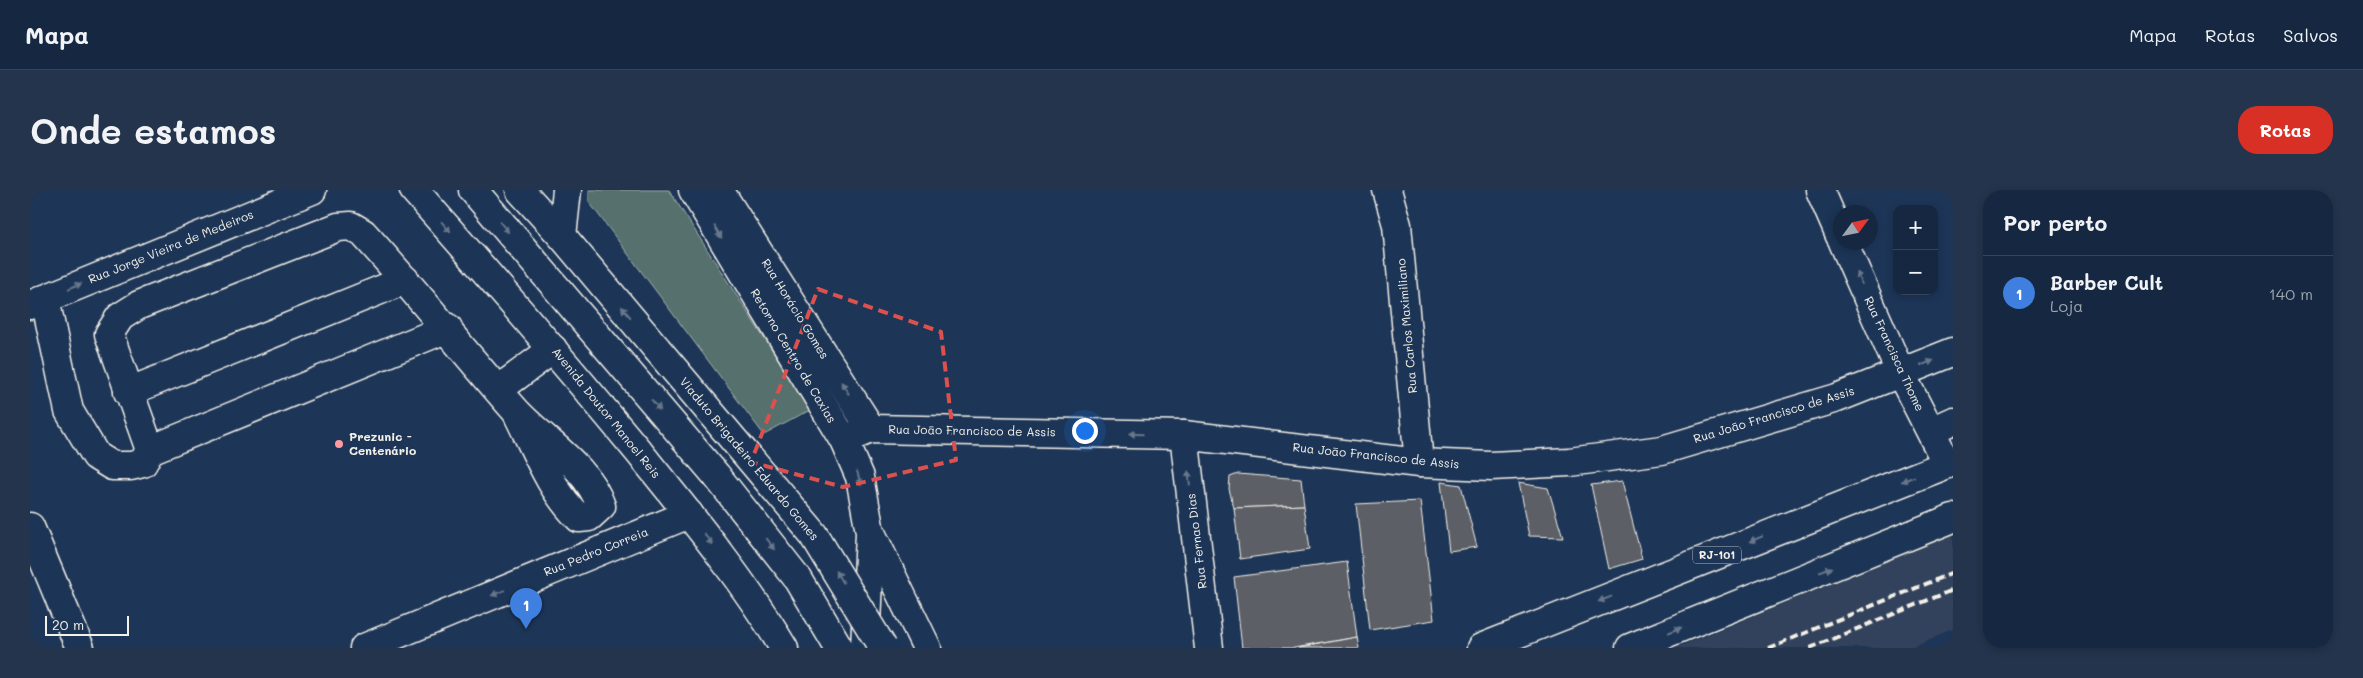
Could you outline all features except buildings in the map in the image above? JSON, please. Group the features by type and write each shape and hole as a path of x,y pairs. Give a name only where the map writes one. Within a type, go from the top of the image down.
{"street":[{"name":"Rua Jorge Vieira de Medeiros","path":"37,302 312,190"},
{"name":"Avenida Doutor Manoel Reis","path":"414,190 553,349 689,514 764,614 784,648"},
{"path":"473,190 716,475 798,579 838,648"},
{"path":"520,190 562,236"},
{"path":"562,236 567,190"},
{"name":"Retorno Centro de Caxias","path":"692,190 844,440 860,477 870,532 865,648"},
{"name":"Rua Horácio Gomes","path":"719,190 871,429"},
{"name":"Rua Carlos Maximiliano","path":"1387,190 1397,225 1420,463"},
{"path":"1820,190 1833,220"},
{"path":"150,450 109,334 120,317 139,305 338,227 351,226 363,233 448,328 516,411"},
{"name":"Viaduto Brigadeiro Eduardo Gomes","path":"562,236 814,534 884,648"},
{"name":"Rua Francisca Thome","path":"1847,250 1901,374 1942,426 1950,463"},
{"path":"128,392 405,280"},
{"path":"37,302 69,411 96,456 112,466 131,466 143,463 150,450 448,328"},
{"path":"498,389 553,349"},
{"name":"Rua Joāo Francisco de Assis","path":"844,440 871,429 1184,435 1420,463 1491,466 1569,462 1662,450 1836,398 1953,352"},
{"name":"Rua Fernao Dias","path":"1184,435 1205,646"},
{"name":"RJ-101","path":"1481,648 1950,463"},
{"name":"Rua Pedro Correia","path":"364,648 689,514"},
{"path":"1630,648 1953,518"},
{"path":"30,527 80,648"},
{"name":"Retorno Centro de Caxias","path":"870,532 927,648"}],"highlighted area":[{"path":"818,289 941,332 956,460 843,487 751,462"}],"shaded area":[{"path":"1953,533 1953,630 1908,648 1676,648"}],"green space":[{"path":"589,190 669,190 810,410 764,435 589,202"}],"railway":[{"path":"1768,648 1953,573"},
{"path":"1810,648 1953,590"}],"place":[{"name":"Prezunic - Centenário","path":"339,444"},
{"name":"Barber Cult","path":"526,629"}]}
